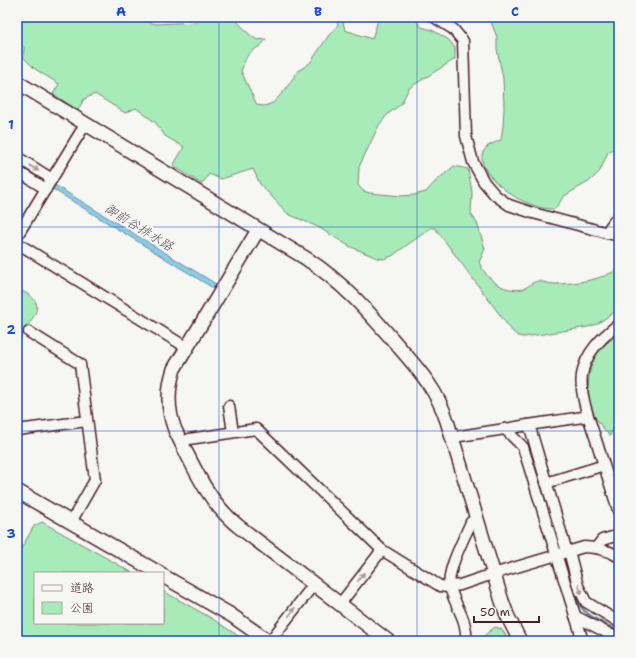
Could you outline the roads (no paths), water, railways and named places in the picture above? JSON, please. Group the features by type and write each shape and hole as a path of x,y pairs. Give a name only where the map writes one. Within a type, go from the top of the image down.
{"street":[{"path":"434,17 453,29 463,41 466,136 473,162 484,182 495,195 509,205 533,214 619,236"},
{"path":"17,82 307,259 347,290 366,309 429,383 441,406 493,574 507,615 520,641"},
{"path":"17,236 86,123"},
{"path":"17,158 52,179"},
{"path":"17,171 46,189"},
{"path":"606,233 619,216"},
{"path":"258,230 174,369 168,400 172,420 204,487 223,512 238,526 388,641"},
{"path":"17,242 186,347"},
{"path":"619,324 606,334 594,348 589,356 582,375 586,411 619,513"},
{"path":"29,332 80,364 95,480 71,522"},
{"path":"229,406 233,432"},
{"path":"452,438 583,417"},
{"path":"17,430 87,420"},
{"path":"528,425 583,599 587,604 619,622"},
{"path":"182,443 189,439 252,429 259,431 382,550 440,586 450,587 460,585 584,547 596,548 610,552 619,557"},
{"path":"505,429 523,446 583,641"},
{"path":"546,483 598,467"},
{"path":"17,491 157,572"},
{"path":"466,641 466,626 450,587 450,573 471,522 477,520"},
{"path":"596,548 602,540 619,535"},
{"path":"340,604 382,550"},
{"path":"164,577 231,615 269,641 314,584"},
{"path":"575,616 619,639"}],"water":[{"path":"53,184 216,284 213,288 51,188"}],"waterway":[{"path":"535,467 559,545"},
{"path":"564,560 575,597 583,609 595,619 619,631"}],"water label":[{"name":"御前谷排水路","path":"139,227"}]}
